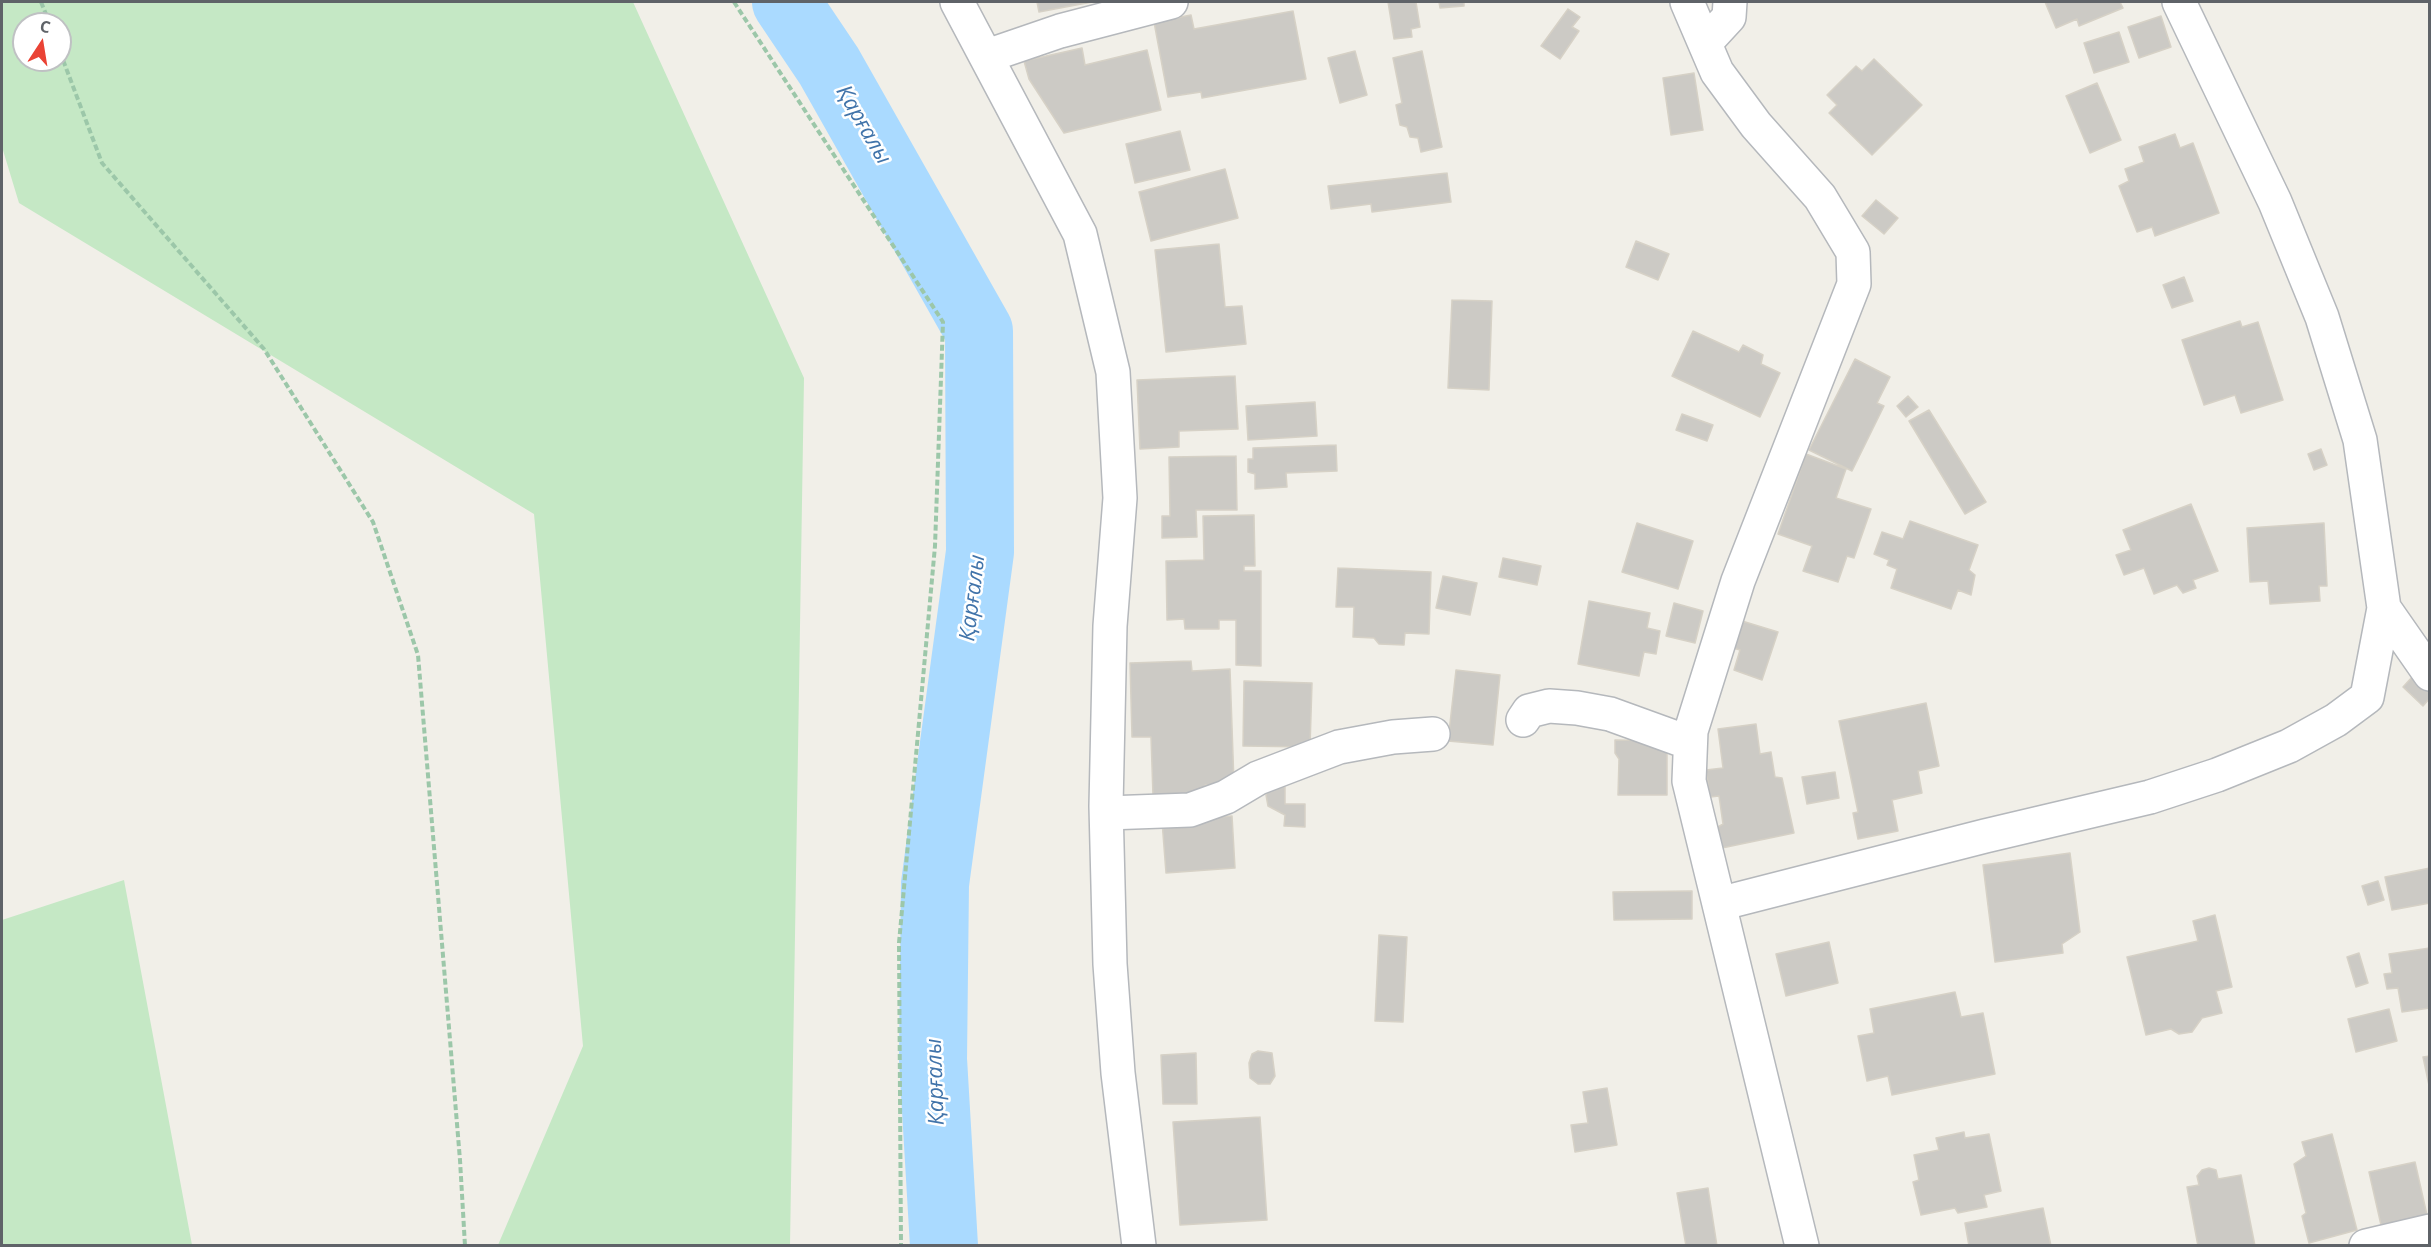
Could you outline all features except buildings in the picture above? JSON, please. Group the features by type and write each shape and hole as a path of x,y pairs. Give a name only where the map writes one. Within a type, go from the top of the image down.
{"street":[{"path":"957,2 1080,234 1113,372 1120,498 1110,626 1107,813 1110,964 1118,1073 1139,1245"},
{"path":"987,56 1060,31 1171,2"},
{"path":"1687,2 1717,72 1756,125 1820,197 1853,252 1854,284 1738,581 1691,732 1690,744 1689,781 1802,1245"},
{"path":"1705,43 1729,17 1730,2"},
{"path":"1719,904 1985,836 2150,798 2217,775 2289,746 2336,720 2367,697 2384,608 2360,440 2322,317 2275,202 2179,2"},
{"path":"2384,608 2430,674"},
{"path":"1523,720 1529,711 1549,706 1577,708 1619,717 1690,744"},
{"path":"1107,813 1190,810 1226,797 1258,778 1340,747 1393,737 1433,734"},
{"path":"2366,1245 2430,1231"}],"path":[{"path":"734,2 943,322 935,546 899,943 901,1245"},
{"path":"68,72 102,163 264,349 373,522 418,655 465,1245"}],"green space":[{"path":"2,2 633,2 804,378 790,1245 498,1245 583,1046 534,514 19,203 2,147"},
{"path":"124,880 192,1245 2,1245 2,920"}],"waterway":[{"name":"Қарғалы","path":"786,2 829,66 979,331 980,552 935,884 933,1059 944,1246"}]}
